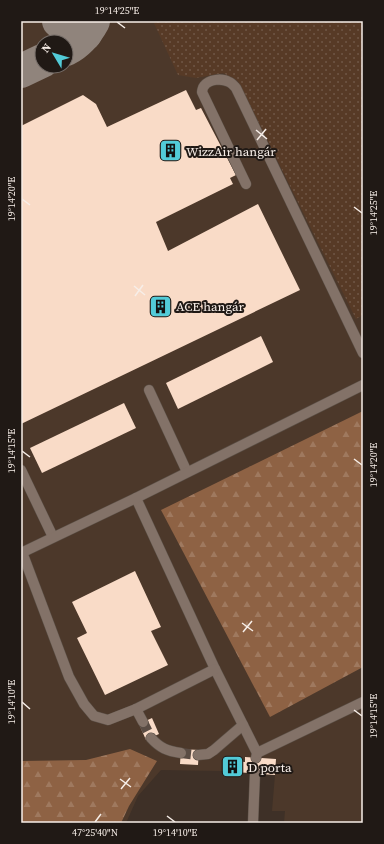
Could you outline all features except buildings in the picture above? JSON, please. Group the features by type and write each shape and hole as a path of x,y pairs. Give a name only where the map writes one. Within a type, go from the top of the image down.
{"lane":[{"path":"246,184 202,92 204,86 217,79 231,82 236,88 363,352"},
{"path":"215,669 136,709 108,720 94,716 84,704 69,677 22,553 363,385"},
{"path":"149,390 187,472"},
{"path":"21,470 53,537"},
{"path":"136,498 257,756 363,702"},
{"path":"136,709 143,722"},
{"path":"198,755 208,754 243,726"},
{"path":"150,738 166,750 181,753"},
{"path":"253,823 255,773"}],"shaded area":[{"path":"21,21 363,21 363,823 284,823 285,811 272,811 275,775 222,771 161,770 138,796 126,823 21,823"},
{"path":"153,21 363,21 363,315 356,319 238,81 223,73 196,78 178,75"}],"green space":[{"path":"363,411 363,667 270,717 161,510"},
{"path":"130,749 157,761 129,806 121,823 21,823 21,761 86,760"}],"taxiway":[{"path":"59,21 85,34"},
{"path":"74,44 82,37 93,21"},
{"path":"21,71 34,65"}],"tunnel":[{"path":"143,722 151,738"},
{"path":"181,753 198,755"}],"place":[{"name":"WizzAir hangár","path":"171,151"},
{"name":"ACE hangár","path":"160,306"},
{"name":"D porta","path":"233,767"}]}
